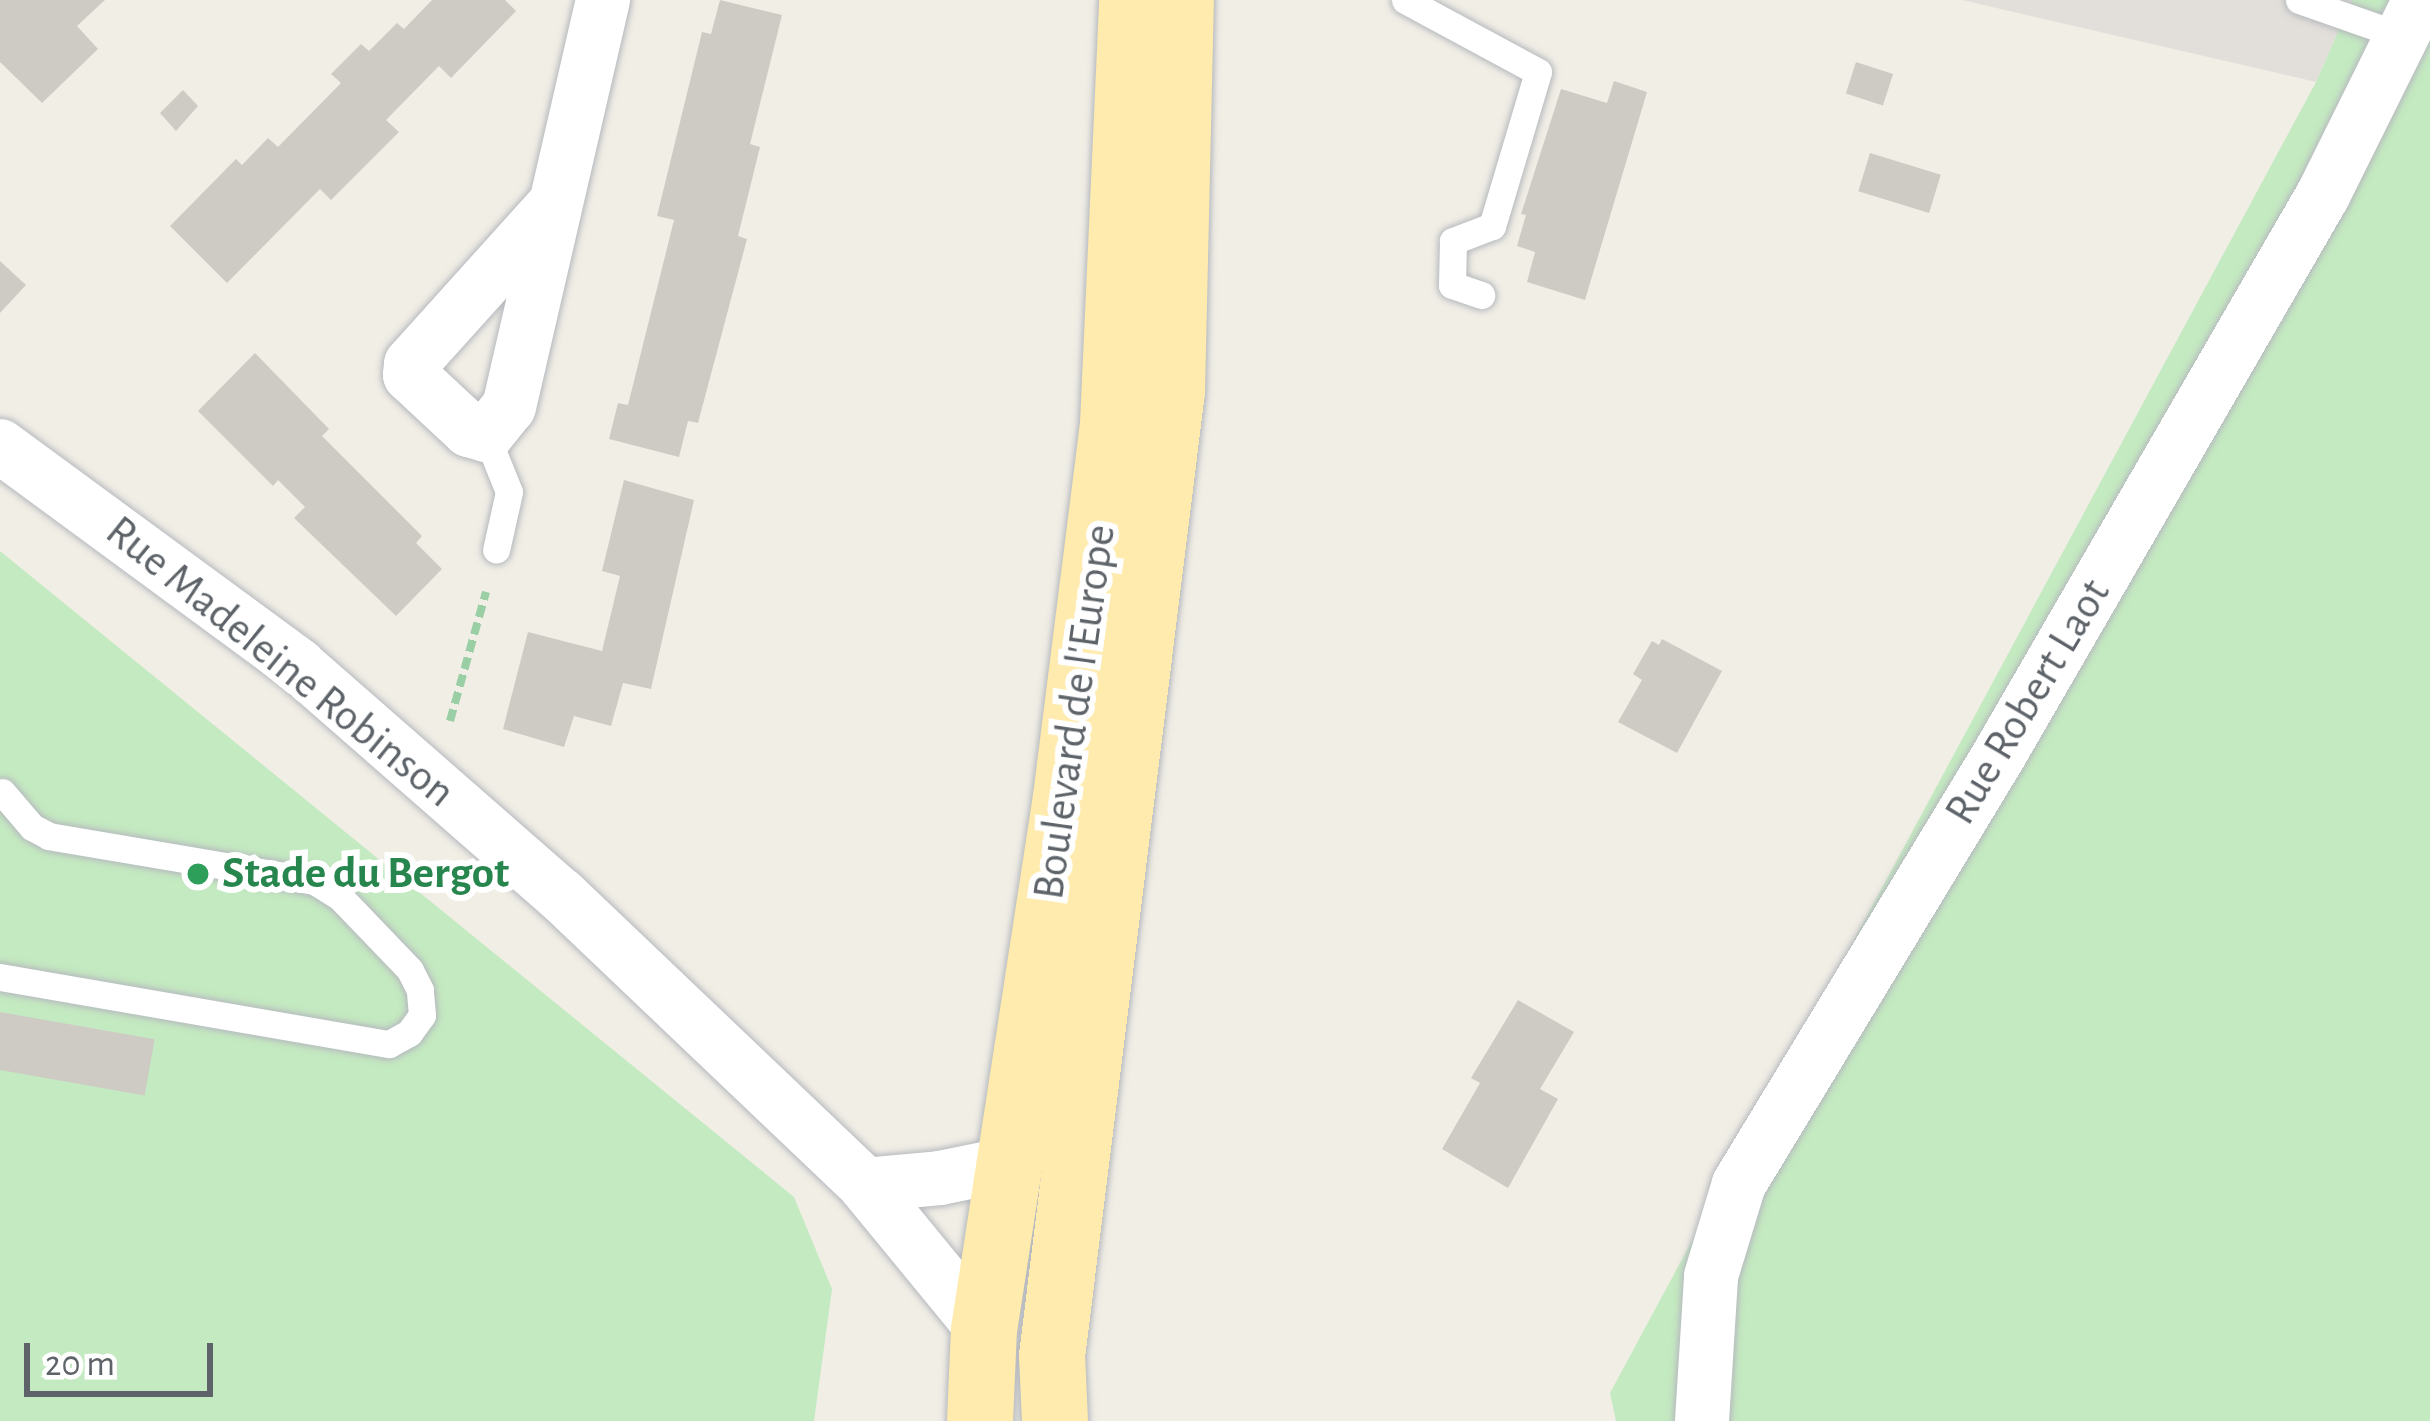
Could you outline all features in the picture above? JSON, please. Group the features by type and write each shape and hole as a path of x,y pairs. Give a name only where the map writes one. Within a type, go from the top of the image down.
{"main road":[{"name":"Boulevard de l'Europe","path":"980,1421 984,1330 1066,797 1113,424 1132,0"},
{"name":"Boulevard de l'Europe","path":"1055,1421 1052,1356 1172,391 1181,0"}],"street":[{"path":"555,204 411,364 410,375 469,430 486,435 509,407 603,0"},
{"name":"Rue Robert Laot","path":"1702,1421 1712,1276 1738,1184 2094,592 2324,195 2411,18"},
{"name":"Rue Madeleine Robinson","path":"0,446 247,625 415,765 692,1015 865,1185 984,1330"},
{"path":"865,1185 940,1178 1008,1164"}],"lane":[{"path":"1405,0 1538,72 1492,226 1453,241 1452,285 1481,296"},
{"path":"2299,0 2411,18"},
{"path":"486,435 508,492 496,550"},
{"path":"0,977 389,1044 409,1033 422,1015 420,990 410,970 340,897 314,881 50,836 32,827 1,793"}],"path":[{"path":"415,765 454,716 496,550"}],"shaded area":[{"path":"1962,0 2352,0 2316,82"}],"green space":[{"path":"2352,0 2430,0 2430,1421 1616,1421 1610,1393 2316,82"},
{"name":"Stade du Bergot","path":"0,551 794,1197 832,1289 814,1421 0,1421"}],"building":[{"path":"0,0 105,0 77,26 98,49 42,103 0,62"},
{"path":"432,0 505,0 516,11 451,78 439,66 386,120 399,132 331,200 320,189 227,283 170,226 236,159 242,165 268,138 278,147 341,83 331,74 361,44 369,51 397,23 404,29"},
{"path":"720,0 782,15 750,144 760,147 738,236 747,239 698,423 688,421 679,457 609,439 618,403 628,405 674,220 657,216 702,32 711,34"},
{"path":"1856,62 1893,74 1883,105 1846,93"},
{"path":"1614,81 1647,92 1585,300 1527,282 1535,252 1517,246 1526,215 1521,214 1561,89 1607,103"},
{"path":"183,90 198,106 176,131 160,113"},
{"path":"1870,153 1941,175 1929,213 1858,191"},
{"path":"0,261 26,285 0,313"},
{"path":"255,353 329,429 322,436 422,536 416,543 442,569 396,616 294,518 305,507 278,480 273,486 198,411"},
{"path":"624,480 694,500 651,689 623,683 611,726 574,716 564,747 503,729 528,632 602,651 620,576 602,571"},
{"path":"1662,639 1722,671 1677,753 1618,722 1642,680 1633,674 1652,641 1659,645"},
{"path":"1518,1000 1574,1032 1540,1089 1558,1099 1508,1188 1442,1149 1480,1083 1471,1078"},
{"path":"0,1012 155,1039 145,1095 0,1070"}],"place":[{"name":"Stade du Bergot","path":"198,874"}]}
